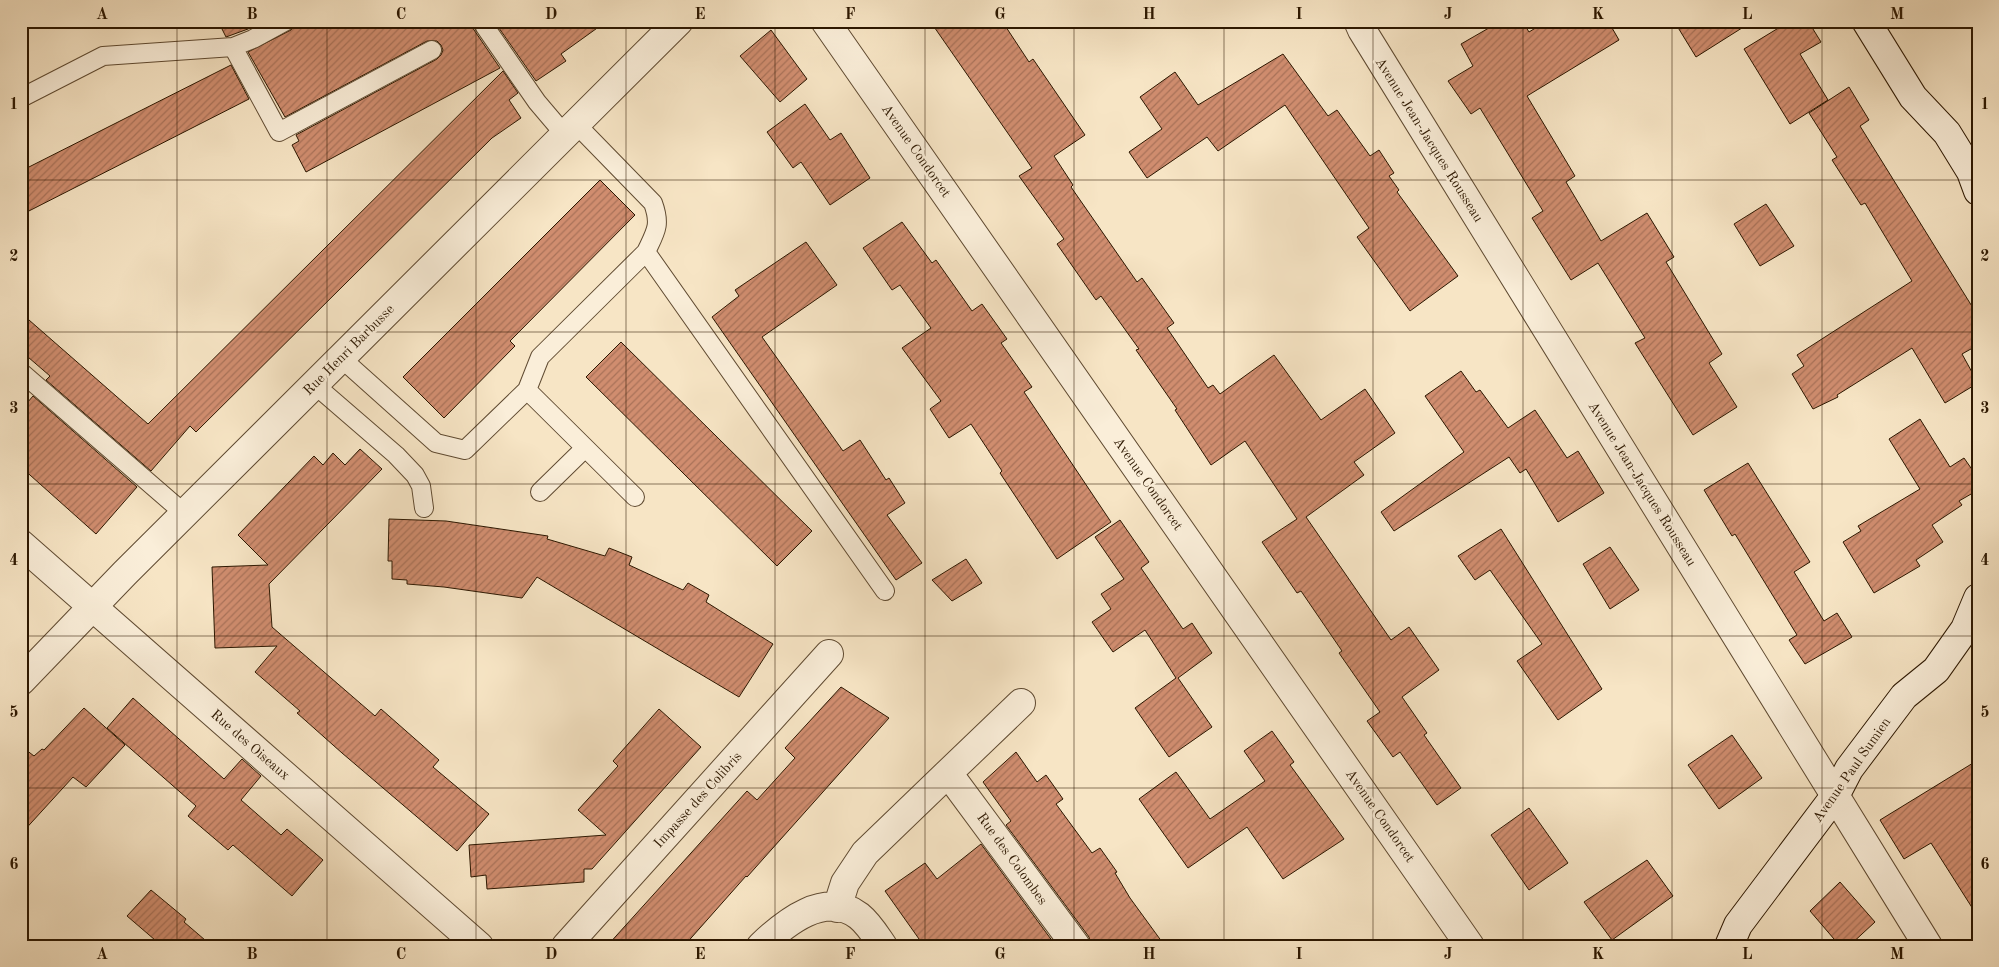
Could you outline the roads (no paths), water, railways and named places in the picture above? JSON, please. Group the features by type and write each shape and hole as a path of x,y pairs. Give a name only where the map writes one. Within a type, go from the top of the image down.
{"street":[{"name":"Rue Henri Barbusse","path":"21,681 185,514 679,21"},
{"name":"Avenue Condorcet","path":"825,21 1470,946"},
{"name":"Avenue Jean-Jacques Rousseau","path":"1358,21 1928,946"},
{"path":"1866,21 1913,97 1947,133 1972,172 1978,191"},
{"name":"Rue des Oiseaux","path":"21,544 479,946"},
{"name":"Avenue Paul Sumien","path":"1729,946 1738,925 1835,796 1849,769 1904,696 1936,670 1959,638 1965,629 1978,598"},
{"name":"Impasse des Colibris","path":"566,946 829,654"},
{"path":"837,908 845,883 865,853 1021,702"},
{"name":"Rue des Colombes","path":"948,773 1076,946"},
{"path":"761,946 788,922 807,912 821,908 837,908 858,915 883,946"}],"lane":[{"path":"21,98 103,56 233,47 253,39 286,21"},
{"path":"342,358 436,443 465,450 526,390 540,357 646,252 654,236 658,218 653,203 540,106 481,21"},
{"path":"233,47 279,132 432,50"},
{"path":"646,252 885,591"},
{"path":"21,372 185,514"},
{"path":"315,385 396,455 415,475 421,486 424,508"},
{"path":"526,390 635,497"},
{"path":"540,492 585,448"}]}
